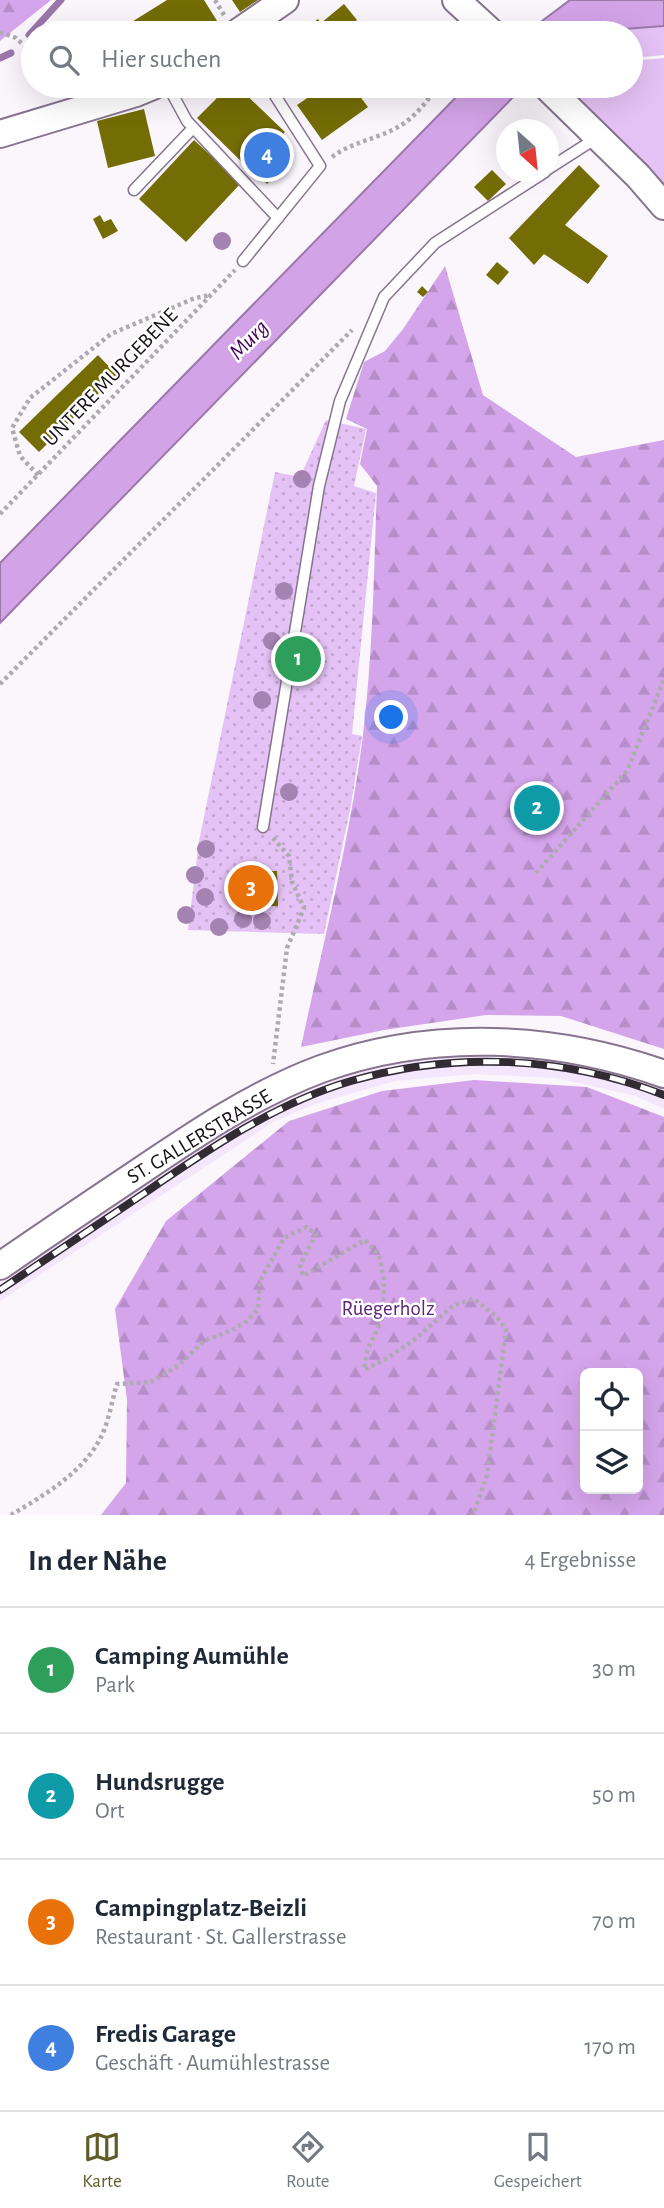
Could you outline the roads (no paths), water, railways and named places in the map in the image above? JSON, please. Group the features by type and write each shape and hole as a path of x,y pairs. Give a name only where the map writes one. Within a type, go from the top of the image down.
{"main road":[{"path":"254,21 285,0"},
{"path":"456,0 479,21"},
{"path":"0,134 119,98"},
{"path":"558,98 638,176 664,206"},
{"name":"ST. GALLERSTRASSE","path":"0,1266 196,1133 237,1109 321,1069 375,1053 462,1042 514,1042 568,1047 629,1061 664,1074"}],"lane":[{"path":"175,98 187,121 278,218"},
{"path":"243,261 320,166 277,98"},
{"path":"134,190 194,128"},
{"path":"559,162 598,137"},
{"path":"263,827 319,486 340,401 384,297 435,243 529,182"}],"water":[{"path":"570,0 664,0 664,26 643,28 643,21 542,21"},
{"name":"Murg","path":"455,98 512,98 0,623 0,563"}],"waterway":[{"path":"42,21 61,0"},
{"path":"0,58 11,53"}],"railway":[{"path":"0,1290 244,1129 296,1102 351,1081 429,1065 509,1062 587,1072 664,1095"}],"place":[{"name":"Fredis Garage","path":"267,155"},
{"name":"Camping Aumühle","path":"298,659"},
{"name":"Hundsrugge","path":"537,808"},
{"name":"Campingplatz-Beizli","path":"251,888"}],"park label":[{"name":"Rüegerholz","path":"388,1308"}]}
